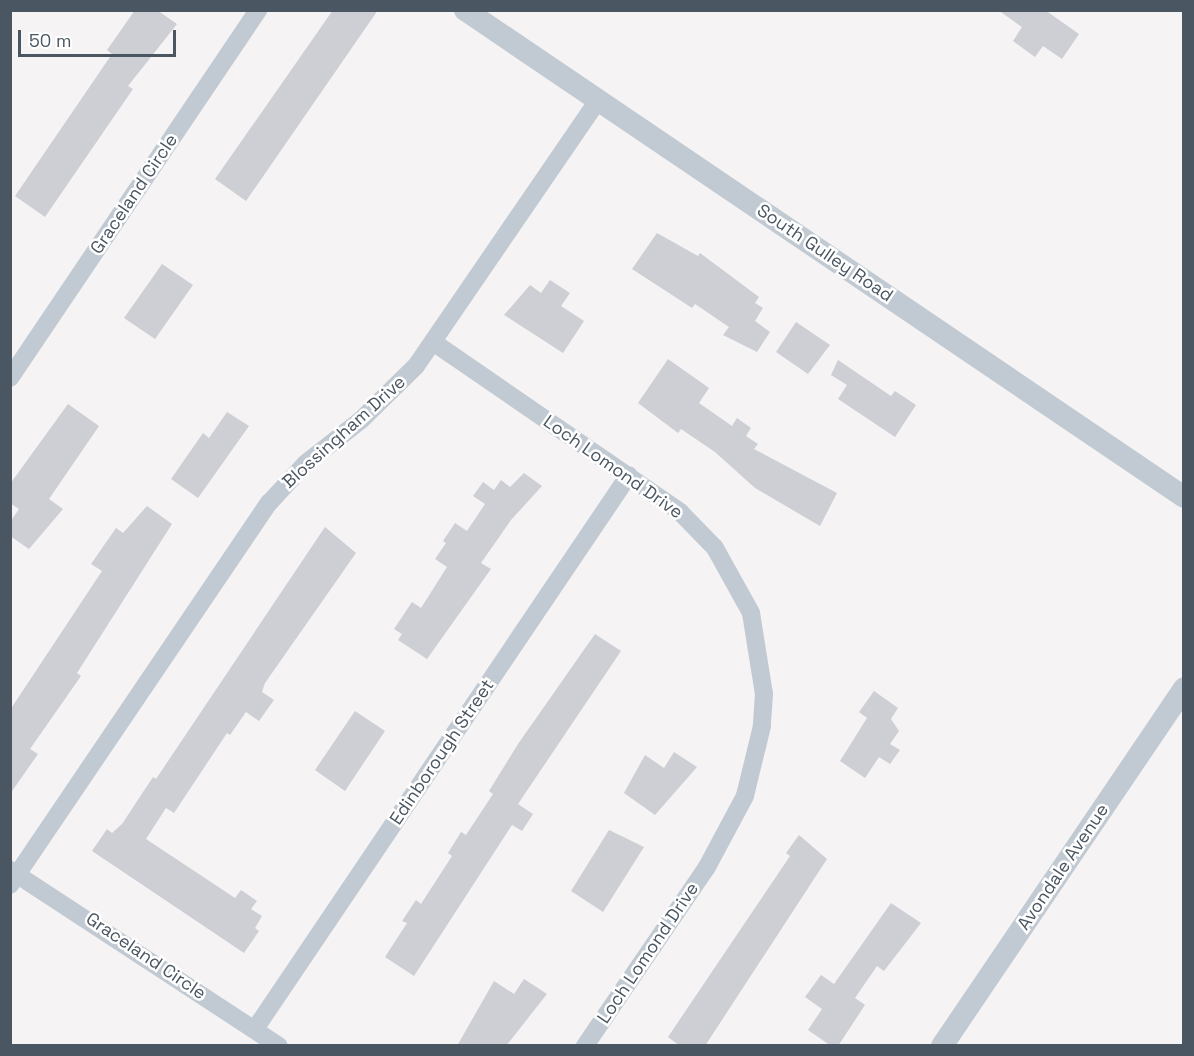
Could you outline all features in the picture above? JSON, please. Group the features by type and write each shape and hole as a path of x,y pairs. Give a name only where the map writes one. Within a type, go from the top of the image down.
{"street":[{"name":"Graceland Circle","path":"10,378 258,10"},
{"name":"South Gulley Road","path":"478,14 598,100 1184,496"},
{"name":"Blossingham Drive","path":"13,876 269,503 306,463 390,394 432,342 598,100"},
{"name":"Loch Lomond Drive","path":"432,342 628,475 699,531 732,575 751,613 760,652 762,726 753,773 734,823 585,1046"},
{"name":"Edinborough Street","path":"255,1029 628,475"},
{"name":"Avondale Avenue","path":"942,1046 1184,688"},
{"name":"Graceland Circle","path":"13,876 279,1046"}],"building":[{"path":"135,10 157,10 177,24 128,86 133,89 45,217 15,196 112,54 107,50"},
{"path":"333,10 378,10 246,201 215,179"},
{"path":"998,10 1045,10 1079,34 1062,59 1043,46 1035,57 1013,41 1022,27"},
{"path":"657,233 698,256 700,253 759,297 755,303 763,308 755,321 770,332 757,352 723,335 729,327 695,304 692,308 632,269"},
{"path":"162,264 193,285 155,339 124,318"},
{"path":"550,280 570,293 561,306 584,321 563,353 504,315 530,285 541,293"},
{"path":"796,322 830,345 808,374 776,352"},
{"path":"668,359 709,388 699,403 732,426 737,418 751,428 746,436 758,444 754,449 837,493 820,526 755,488 715,452 681,429 678,433 638,403"},
{"path":"838,360 891,396 895,391 916,405 895,437 838,399 847,385 831,375"},
{"path":"68,404 99,426 49,499 63,509 29,549 10,536 10,522 19,509 10,503 10,484"},
{"path":"227,412 249,426 198,498 171,479 203,433 209,438"},
{"path":"524,473 542,486 511,520 481,563 491,569 427,659 398,640 402,634 394,629 412,602 421,608 447,567 435,559 446,543 443,541 455,523 467,531 485,504 473,496 483,482 494,490 501,480 510,487"},
{"path":"147,506 172,524 77,673 81,676 30,749 38,754 10,794 10,710 102,571 91,564 116,528 123,533"},
{"path":"325,527 356,553 265,683 262,692 274,700 259,721 246,712 230,735 227,733 174,813 166,808 146,839 235,898 241,890 257,901 251,909 262,916 255,928 259,931 244,953 92,851 107,829 112,833 122,824 153,777 156,779"},
{"path":"595,634 621,651 518,804 533,814 522,831 512,825 414,976 385,957 407,923 402,921 416,900 421,904 452,856 448,853 461,832 466,835 493,794 489,791 518,744"},
{"path":"874,691 898,708 891,719 899,731 890,744 900,750 890,764 879,757 865,778 840,761 867,718 859,712"},
{"path":"355,711 385,731 345,791 315,770"},
{"path":"674,752 697,767 655,815 624,793 645,755 664,768"},
{"path":"609,830 644,847 603,912 571,891"},
{"path":"799,835 827,859 705,1046 680,1046 668,1037 790,856 786,853"},
{"path":"891,903 921,923 884,971 877,966 855,998 865,1005 838,1046 831,1046 808,1030 822,1009 805,997 821,975 834,984"},
{"path":"524,979 547,994 506,1046 457,1046 494,981 514,994"}]}
